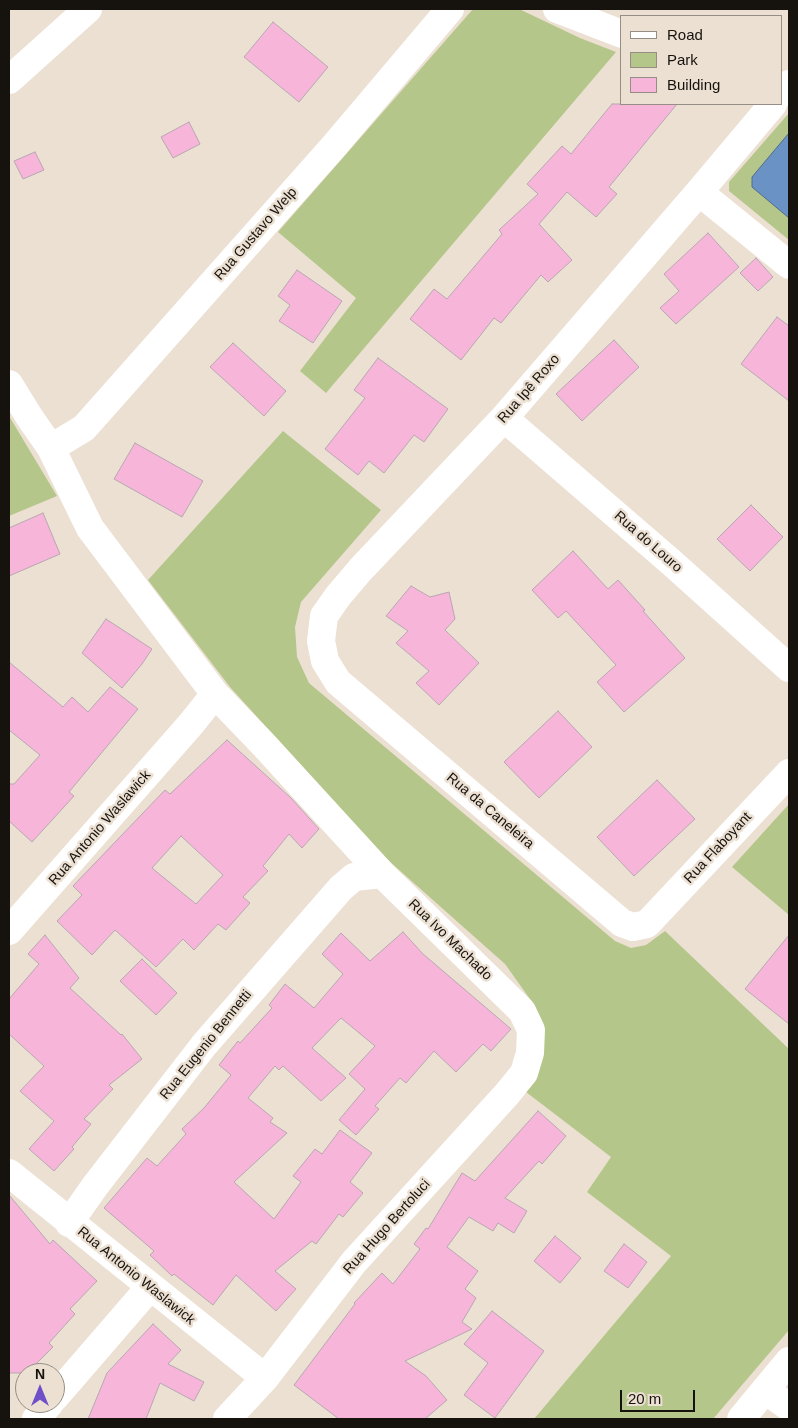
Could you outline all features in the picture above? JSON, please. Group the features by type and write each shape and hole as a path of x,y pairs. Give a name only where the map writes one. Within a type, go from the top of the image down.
{"street":[{"path":"9,80 88,9"},
{"name":"Rua Gustavo Welp","path":"51,448 84,428 335,145 450,9"},
{"path":"557,9 620,33"},
{"name":"Rua Ipê Roxo","path":"338,682 325,660 321,641 324,616 338,596 361,569 504,418 699,192 771,105"},
{"path":"699,192 789,265"},
{"name":"Rua Ivo Machado","path":"9,384 51,448 90,528 215,694 382,874 522,1011 531,1030"},
{"name":"Rua do Louro","path":"504,418 789,668"},
{"name":"Rua da Caneleira","path":"338,682 622,923 633,927 647,924"},
{"name":"Rua Antonio Waslawick","path":"9,931 191,724 215,694"},
{"name":"Rua Flaboyant","path":"647,924 789,773"},
{"name":"Rua Eugenio Bennetti","path":"69,1223 95,1186 204,1045 341,888 354,877 382,874"},
{"name":"Rua Hugo Bertoluci","path":"227,1419 265,1378 354,1262 524,1073 530,1053 531,1030"},
{"name":"Rua Antonio Waslawick","path":"9,1173 69,1223 265,1378"},
{"path":"65,1385 150,1287"},
{"path":"741,1419 789,1361"},
{"path":"765,1390 789,1406"}],"green space":[{"path":"473,9 519,9 580,38 616,52 326,393 300,371 356,298 278,232"},
{"path":"789,113 789,240 729,191 729,182"},
{"path":"9,416 57,496 9,516"},
{"path":"283,431 381,510 301,602 295,627 297,657 309,683 615,941 631,948 646,945 665,931 789,1049 789,1330 713,1419 534,1419 671,1256 587,1192 611,1157 526,1092 542,1025 530,999 505,964 380,853 230,687 148,580"},
{"path":"789,804 789,915 732,867"}],"water":[{"path":"789,133 789,218 752,187 752,177"}],"building":[{"path":"273,22 328,67 299,102 244,57"},
{"path":"612,104 676,105 609,187 617,194 596,217 567,192 539,224 572,260 548,282 541,275 501,323 494,318 461,360 410,319 434,289 447,299 502,234 499,230 538,194 527,184 562,146 571,154"},
{"path":"189,122 200,144 173,158 161,137"},
{"path":"35,152 44,170 23,179 14,161"},
{"path":"708,233 739,267 676,324 660,308 679,291 664,274"},
{"path":"756,258 773,277 758,291 740,273"},
{"path":"297,270 342,301 313,343 279,321 290,305 278,296"},
{"path":"777,317 789,326 789,401 741,364"},
{"path":"614,340 639,367 582,421 556,394"},
{"path":"233,343 286,391 264,416 210,367"},
{"path":"378,358 448,409 424,442 414,435 384,473 369,461 358,475 325,449 365,398 354,390"},
{"path":"135,443 203,481 182,517 114,479"},
{"path":"751,505 783,537 750,571 717,539"},
{"path":"43,513 60,554 9,576 9,528"},
{"path":"573,551 608,589 618,580 685,658 624,712 597,682 616,665 566,611 558,618 532,590"},
{"path":"411,586 430,597 449,592 455,619 445,630 479,663 439,705 416,683 429,671 396,643 408,631 386,616"},
{"path":"106,619 152,649 122,688 82,653"},
{"path":"9,662 63,707 72,697 88,712 110,687 138,709 69,792 74,796 32,842 9,821 9,784 14,784 40,755 9,730"},
{"path":"558,711 592,747 539,798 504,762"},
{"path":"227,740 291,798 319,829 302,848 289,834 263,866 268,871 243,897 250,903 226,930 218,924 194,950 183,939 156,967 115,930 92,955 57,921 82,895 73,886 165,790 170,794","holes":["181,836 223,875 196,904 152,868"]},
{"path":"657,780 695,819 634,876 597,837"},
{"path":"403,932 423,954 511,1029 491,1051 483,1044 456,1072 434,1051 406,1083 400,1078 375,1106 379,1109 356,1135 339,1120 365,1089 349,1074 375,1046 341,1018 312,1048 346,1078 321,1101 283,1066 279,1070 275,1066 248,1098 273,1118 270,1122 287,1133 234,1182 274,1219 301,1182 293,1176 315,1149 322,1154 340,1130 372,1153 350,1182 363,1193 343,1217 339,1214 316,1244 312,1241 275,1271 296,1289 276,1311 236,1275 213,1305 174,1274 172,1276 150,1255 154,1251 104,1208 147,1158 157,1166 186,1134 182,1129 204,1108 231,1075 219,1065 238,1041 240,1043 272,1008 269,1005 285,984 314,1008 343,974 322,954 341,933 370,961"},
{"path":"45,935 79,978 70,988 122,1034 142,1059 109,1085 113,1089 84,1119 91,1124 72,1147 74,1149 54,1171 29,1149 54,1121 20,1091 44,1066 9,1034 9,999 39,964 28,954"},
{"path":"789,935 789,1024 745,989"},
{"path":"142,959 177,993 156,1015 120,981"},
{"path":"538,1111 566,1136 542,1164 539,1161 505,1198 527,1211 514,1233 498,1223 493,1231 469,1217 447,1247 478,1271 465,1289 476,1298 462,1322 472,1329 405,1361 426,1376 447,1400 425,1419 339,1419 294,1385 354,1303 382,1273 393,1284 420,1249 414,1244 426,1228 428,1229 462,1173 475,1181"},
{"path":"9,1195 50,1244 53,1240 97,1281 70,1309 75,1314 49,1343 53,1347 37,1363 15,1363 15,1373 9,1373"},
{"path":"555,1236 581,1258 560,1283 534,1261"},
{"path":"624,1244 647,1262 628,1288 604,1271"},
{"path":"492,1311 544,1351 495,1418 464,1395 488,1363 464,1344"},
{"path":"153,1324 181,1350 168,1364 204,1382 194,1401 160,1383 146,1419 88,1419 107,1373"}]}
